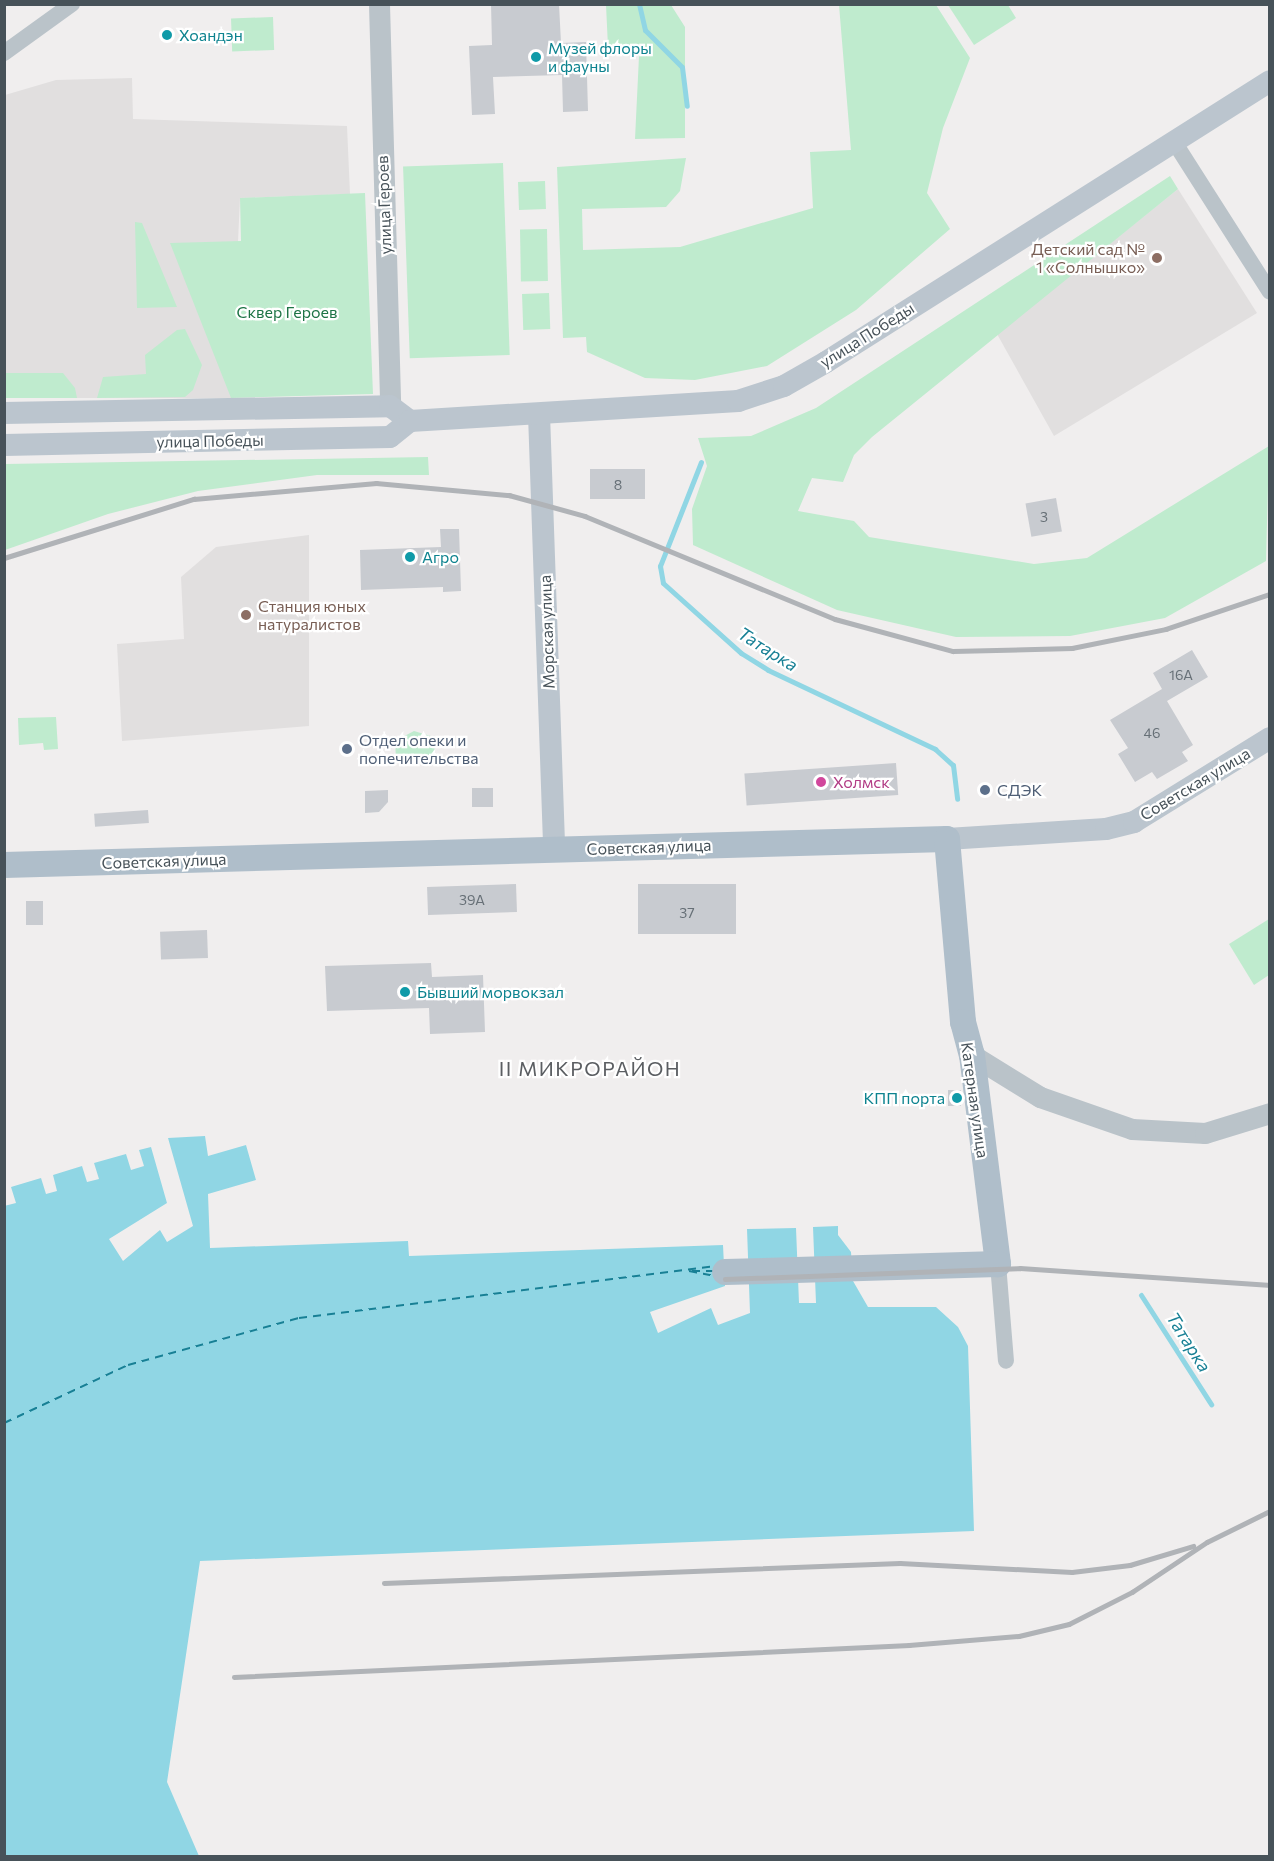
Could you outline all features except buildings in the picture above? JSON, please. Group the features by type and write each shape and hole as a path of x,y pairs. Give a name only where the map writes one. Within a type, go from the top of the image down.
{"main road":[{"name":"улица Победы","path":"4,445 390,437 410,421 738,401 784,386 1269,81"},
{"name":"улица Победы","path":"4,413 390,406"},
{"path":"390,406 410,421"},
{"name":"Морская улица","path":"539,414 554,850"},
{"name":"Советская улица","path":"4,865 947,839 1106,829 1134,822 1269,738"},
{"name":"Катерная улица","path":"947,839 963,1022 972,1055 998,1264"},
{"path":"725,1272 998,1264"}],"street":[{"path":"4,53 72,4"},
{"name":"улица Героев","path":"379,4 390,406"},
{"path":"1173,140 1269,292"},
{"path":"972,1055 1040,1097 1132,1129 1205,1133 1269,1113"},
{"name":"Катерная улица","path":"998,1264 1006,1361"}],"shaded area":[{"path":"132,78 133,119 347,126 350,194 240,198 231,398 5,398 5,95 56,80"},
{"name":"Детский сад № 1 «Солнышко»","path":"1178,189 1257,313 1054,436 997,334"},
{"name":"Станция юных натуралистов","path":"309,535 309,726 122,741 117,644 184,639 181,577 216,547"}],"green space":[{"path":"606,5 671,5 685,27 685,138 635,139 639,56 608,47"},
{"path":"839,5 936,5 970,58 943,128 927,193 950,229 856,310 767,366 695,380 645,378 587,352 586,337 563,338 557,167 686,158 680,191 666,207 582,209 583,250 680,247 813,208 810,152 851,150"},
{"path":"948,5 1008,5 1016,18 974,45"},
{"path":"273,17 274,50 232,51 231,18"},
{"path":"503,163 510,355 410,358 403,166"},
{"path":"1170,176 1178,189 872,437 854,455 843,482 812,478 798,511 854,521 869,537 1034,564 1087,558 1269,446 1266,561 1165,618 1070,636 956,637 837,610 693,545 692,509 707,466 698,438 751,436 816,408"},
{"path":"545,181 546,209 519,210 518,182"},
{"name":"Сквер Героев","path":"365,193 373,394 231,398 170,243 241,241 240,198"},
{"path":"135,222 142,223 177,307 137,308"},
{"path":"520,229 547,229 548,281 521,281"},
{"path":"549,293 550,329 523,330 522,294"},
{"path":"185,329 202,365 193,390 185,397 97,398 103,377 146,374 145,355 177,330"},
{"path":"5,373 63,373 75,388 77,398 5,398"},
{"path":"428,457 429,475 317,475 198,491 108,514 5,550 5,464"},
{"path":"56,717 58,749 44,750 43,743 19,745 18,718"},
{"path":"414,731 434,737 435,757 396,758 395,741"},
{"path":"1269,919 1269,975 1254,985 1229,944"}],"water":[{"path":"205,1136 208,1156 246,1145 256,1180 208,1194 210,1248 408,1241 409,1256 723,1245 725,1286 650,1312 658,1333 711,1308 718,1325 750,1313 747,1229 796,1228 799,1303 816,1303 813,1227 838,1226 838,1235 851,1252 853,1281 868,1307 936,1307 958,1327 968,1346 974,1531 200,1561 167,1782 199,1856 5,1856 4,1206 16,1203 11,1187 41,1178 46,1194 57,1191 53,1175 82,1166 87,1182 99,1179 94,1163 126,1154 131,1170 144,1166 139,1150 151,1147 167,1203 109,1239 123,1261 160,1230 167,1242 193,1226 168,1138"}],"waterway":[{"name":"Татарка","path":"639,4 645,30 682,67 687,106"},
{"name":"Татарка","path":"701,462 660,566 663,583 741,653 768,670 935,749 953,765 957,799"},
{"name":"Татарка","path":"1141,1295 1211,1404"}],"ferry route":[{"path":"4,1423 128,1365 299,1318 716,1266"},
{"path":"689,1271 714,1276"},
{"path":"692,1271 714,1271"}],"railway":[{"path":"4,558 194,499 376,483 509,495 585,516 835,619 953,651 1072,648 1166,629 1270,594"},
{"path":"725,1279 1020,1268 1270,1285"},
{"path":"234,1677 909,1645 1019,1636 1069,1624 1132,1592 1207,1542 1270,1511"},
{"path":"384,1583 900,1563 1072,1572 1130,1565 1193,1546"}],"place":[{"name":"Хоандэн","path":"167,35"},
{"name":"Музей флоры и фауны","path":"536,57"},
{"name":"Детский сад № 1 «Солнышко»","path":"1157,258"},
{"name":"Агро","path":"410,557"},
{"name":"Станция юных натуралистов","path":"246,615"},
{"name":"Отдел опеки и попечительства","path":"347,749"},
{"name":"Холмск","path":"821,782"},
{"name":"СДЭК","path":"985,790"},
{"name":"Бывший морвокзал","path":"405,992"},
{"name":"КПП порта","path":"957,1098"}],"district":[{"name":"II МИКРОРАЙОН","path":"590,1068"}]}
